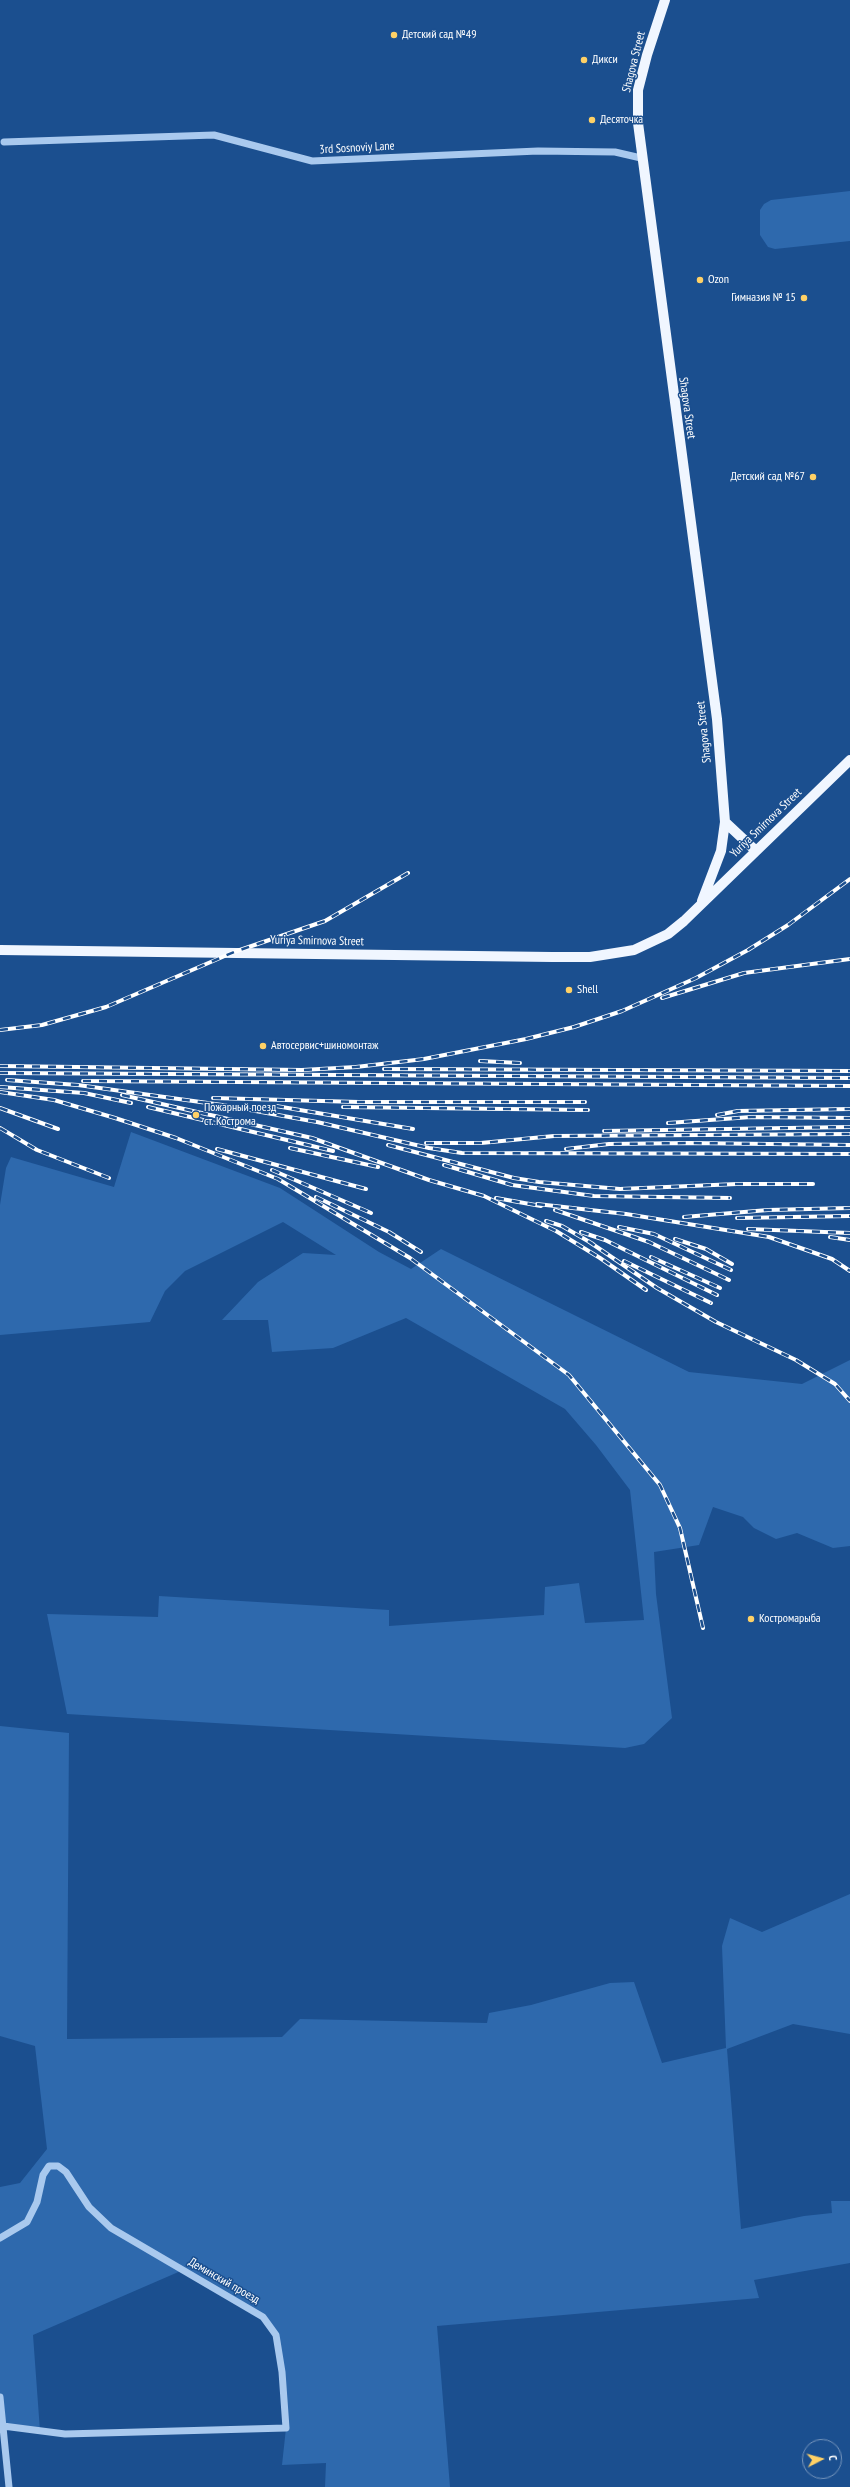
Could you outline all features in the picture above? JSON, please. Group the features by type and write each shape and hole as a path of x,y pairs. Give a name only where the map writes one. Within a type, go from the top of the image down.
{"main road":[{"name":"Shagova Street","path":"665,0 638,90 638,123 641,158 716,719 725,822 721,851 701,905"},
{"name":"Yuriya Smirnova Street","path":"0,950 590,957 634,950 650,944 668,934 701,905 850,760"},
{"path":"725,822 756,851"}],"street":[{"name":"3rd Sosnoviy Lane","path":"4,142 214,135 312,161 538,151 615,152 641,158"},
{"name":"Деминский проезд","path":"0,2238 27,2222 37,2202 43,2175 49,2166 58,2166 66,2172 89,2207 111,2228 263,2317 276,2335 282,2372 286,2428 65,2434 3,2426"},
{"path":"0,2396 9,2487"}],"shaded area":[{"path":"850,191 850,241 775,249 768,247 760,235 760,210 764,204 771,200"},
{"path":"131,1132 280,1188 379,1252 411,1269 441,1249 689,1372 802,1384 850,1360 850,1546 833,1548 797,1533 776,1539 754,1528 743,1517 713,1507 699,1545 654,1552 656,1594 672,1718 644,1744 625,1748 67,1714 47,1614 158,1617 159,1596 389,1610 389,1626 544,1615 545,1587 579,1583 585,1623 644,1620 630,1490 596,1445 565,1409 406,1318 333,1348 272,1352 268,1320 222,1320 258,1282 303,1253 336,1255 283,1222 185,1271 165,1291 150,1322 0,1335 0,1205 6,1168 11,1157 114,1187"},
{"path":"0,1726 69,1733 67,2039 282,2037 300,2019 487,2023 489,2013 531,2005 610,1983 634,1982 662,2063 726,2048 722,1946 730,1918 762,1932 850,1894 850,2034 793,2024 727,2049 741,2229 804,2216 832,2213 831,2201 850,2201 850,2263 754,2280 759,2298 437,2326 450,2487 325,2487 326,2463 282,2465 286,2428 277,2345 263,2317 183,2270 33,2335 40,2431 3,2426 0,2397 0,2187 20,2183 47,2149 35,2046 0,2036"}],"railway":[{"path":"0,1030 42,1025 106,1007 234,952 325,921 408,873"},
{"path":"0,1066 302,1070 356,1067 424,1059 526,1039 574,1027 622,1011 696,978 748,950 788,925 850,879"},
{"path":"662,998 744,973 850,959"},
{"path":"480,1061 520,1063"},
{"path":"384,1069 850,1071"},
{"path":"0,1073 850,1078"},
{"path":"7,1080 78,1085 222,1105 317,1122 429,1148 462,1153 850,1154"},
{"path":"83,1081 850,1086"},
{"path":"0,1087 84,1093 131,1103"},
{"path":"0,1092 54,1100 115,1118 176,1138 278,1179 410,1258 569,1375 660,1485 680,1528 703,1628"},
{"path":"122,1095 312,1138 429,1180 484,1196 556,1231 600,1258 646,1290"},
{"path":"213,1098 359,1102 585,1102"},
{"path":"276,1106 413,1129"},
{"path":"148,1107 333,1151"},
{"path":"343,1107 588,1110"},
{"path":"0,1108 58,1129"},
{"path":"717,1115 738,1111 850,1109"},
{"path":"668,1123 751,1117 850,1118"},
{"path":"604,1131 850,1127"},
{"path":"0,1128 37,1150 109,1178"},
{"path":"426,1143 481,1143 554,1136 850,1134"},
{"path":"566,1149 609,1144 689,1143 850,1145"},
{"path":"388,1145 514,1178 539,1182 620,1189 737,1184 813,1184"},
{"path":"290,1148 378,1167"},
{"path":"217,1149 366,1189"},
{"path":"444,1165 512,1185 594,1196 730,1198"},
{"path":"272,1170 371,1213"},
{"path":"316,1197 389,1232 421,1252"},
{"path":"496,1198 541,1206"},
{"path":"537,1204 626,1214 769,1237 832,1259 850,1271"},
{"path":"684,1217 768,1210 850,1208"},
{"path":"555,1210 649,1242 729,1280"},
{"path":"737,1218 850,1216"},
{"path":"546,1221 562,1226 593,1244"},
{"path":"619,1227 654,1234 731,1270"},
{"path":"748,1229 850,1233"},
{"path":"581,1232 605,1240 717,1295"},
{"path":"830,1237 850,1240"},
{"path":"675,1239 706,1249 732,1264"},
{"path":"588,1241 657,1288 716,1322 796,1360 835,1384 850,1401"},
{"path":"651,1257 720,1288"},
{"path":"624,1261 711,1303"}],"place":[{"name":"Детский сад №49","path":"394,35"},
{"name":"Дикси","path":"584,60"},
{"name":"Десяточка","path":"592,120"},
{"name":"Ozon","path":"700,280"},
{"name":"Гимназия № 15","path":"804,298"},
{"name":"Детский сад №67","path":"813,477"},
{"name":"Shell","path":"569,990"},
{"name":"Автосервис+шиномонтаж","path":"263,1046"},
{"name":"Пожарный поезд ст. Кострома","path":"196,1115"},
{"name":"Костромарыба","path":"751,1619"}]}
